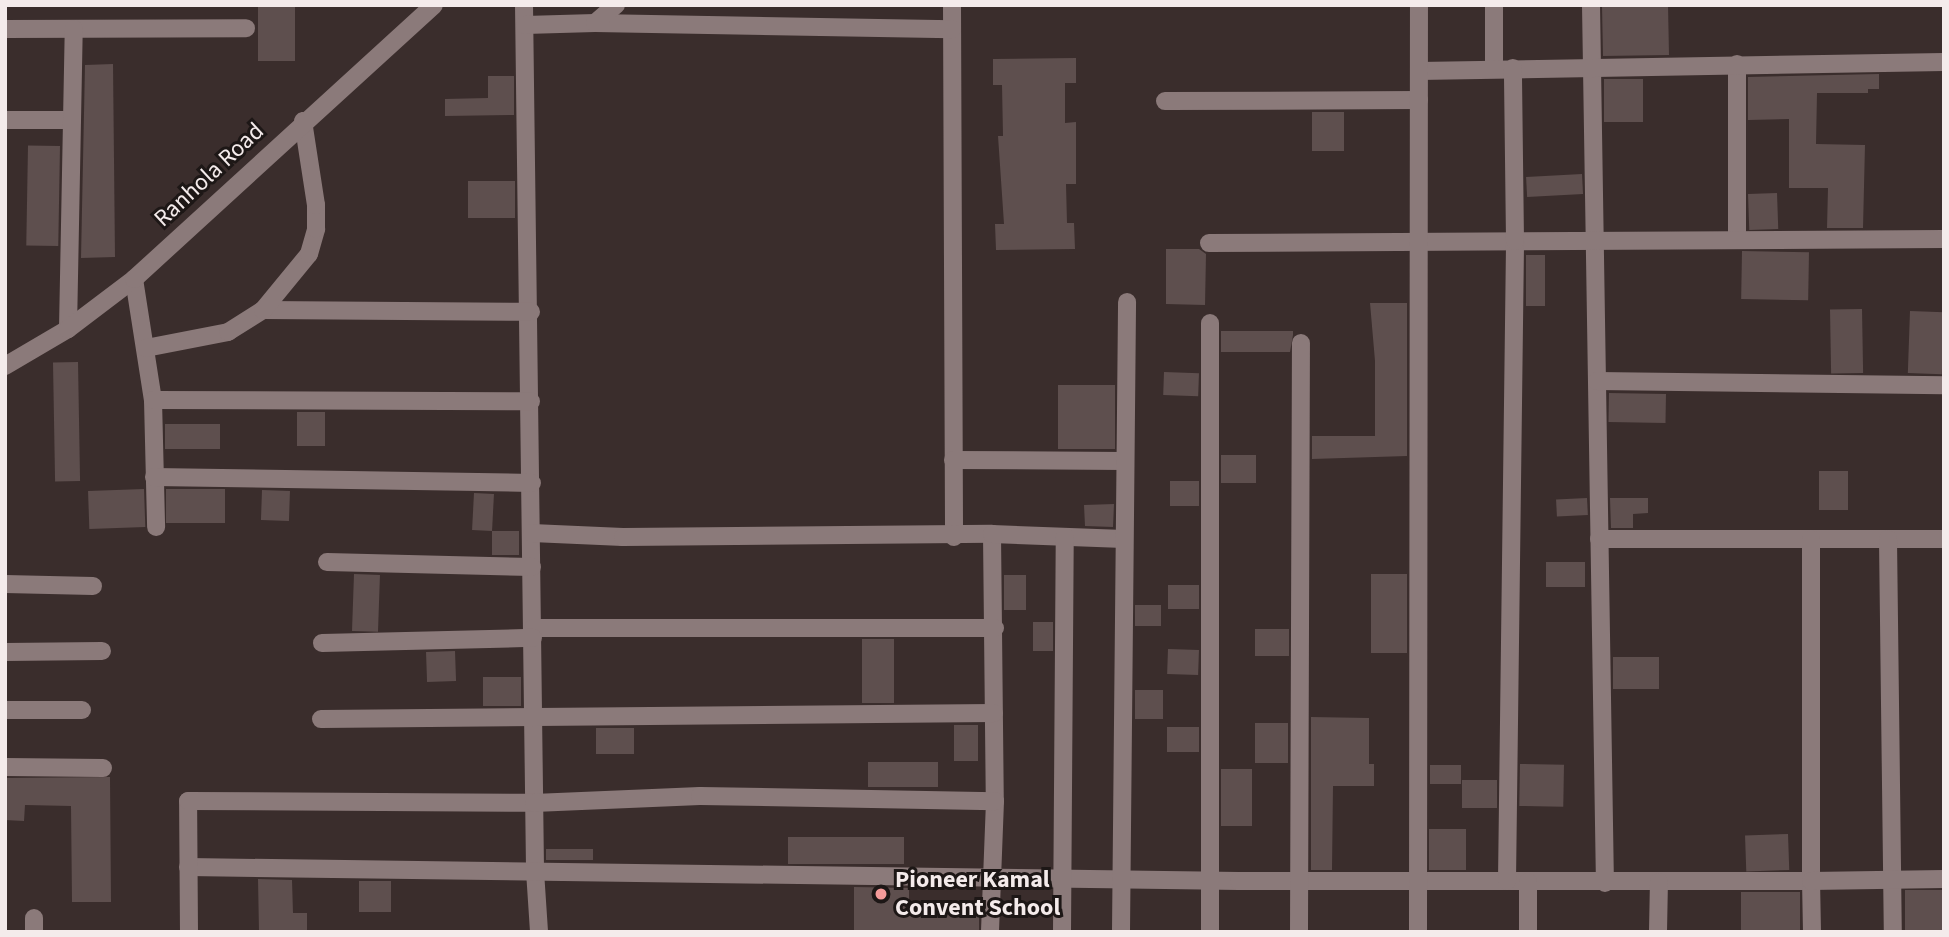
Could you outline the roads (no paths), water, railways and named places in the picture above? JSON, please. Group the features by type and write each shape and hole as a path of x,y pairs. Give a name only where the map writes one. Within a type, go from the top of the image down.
{"street":[{"name":"Ranhola Road","path":"5,366 68,329 134,279 303,121 434,5"},
{"path":"524,5 531,312 535,871 539,932"},
{"path":"595,23 616,5"},
{"path":"952,5 954,537"},
{"path":"1418,932 1419,5"},
{"path":"1494,5 1494,69"},
{"path":"1591,5 1605,883"},
{"path":"525,25 595,23 952,29"},
{"path":"5,29 246,28"},
{"path":"68,329 74,29"},
{"path":"1419,71 1944,62"},
{"path":"1737,64 1737,239"},
{"path":"1507,881 1515,241 1513,68"},
{"path":"1165,101 1419,100"},
{"path":"5,120 72,120"},
{"path":"146,348 228,331 263,310 309,254 316,229 303,121"},
{"path":"1209,243 1419,244 1595,239 1944,239"},
{"path":"134,279 153,400 156,527"},
{"path":"1121,932 1127,302"},
{"path":"263,310 531,312"},
{"path":"1210,323 1210,932"},
{"path":"1299,932 1301,343"},
{"path":"1597,381 1944,385"},
{"path":"153,400 531,401"},
{"path":"953,460 1125,461"},
{"path":"154,477 532,483"},
{"path":"532,533 954,537 992,534 1124,539"},
{"path":"990,932 990,876 995,801 992,534"},
{"path":"1062,932 1065,537"},
{"path":"1600,539 1944,539"},
{"path":"1811,539 1812,932"},
{"path":"1888,539 1894,932"},
{"path":"327,562 532,567"},
{"path":"5,584 93,586"},
{"path":"322,643 533,633 995,628"},
{"path":"5,652 102,651"},
{"path":"5,710 82,710"},
{"path":"321,719 994,713"},
{"path":"5,768 103,768"},
{"path":"189,932 188,802 534,803 700,796 995,801"},
{"path":"188,867 1209,881 1605,883 1944,879"},
{"path":"1528,882 1528,932"},
{"path":"1658,932 1659,882"}],"place":[{"name":"Pioneer Kamal Convent School","path":"881,894"}]}
